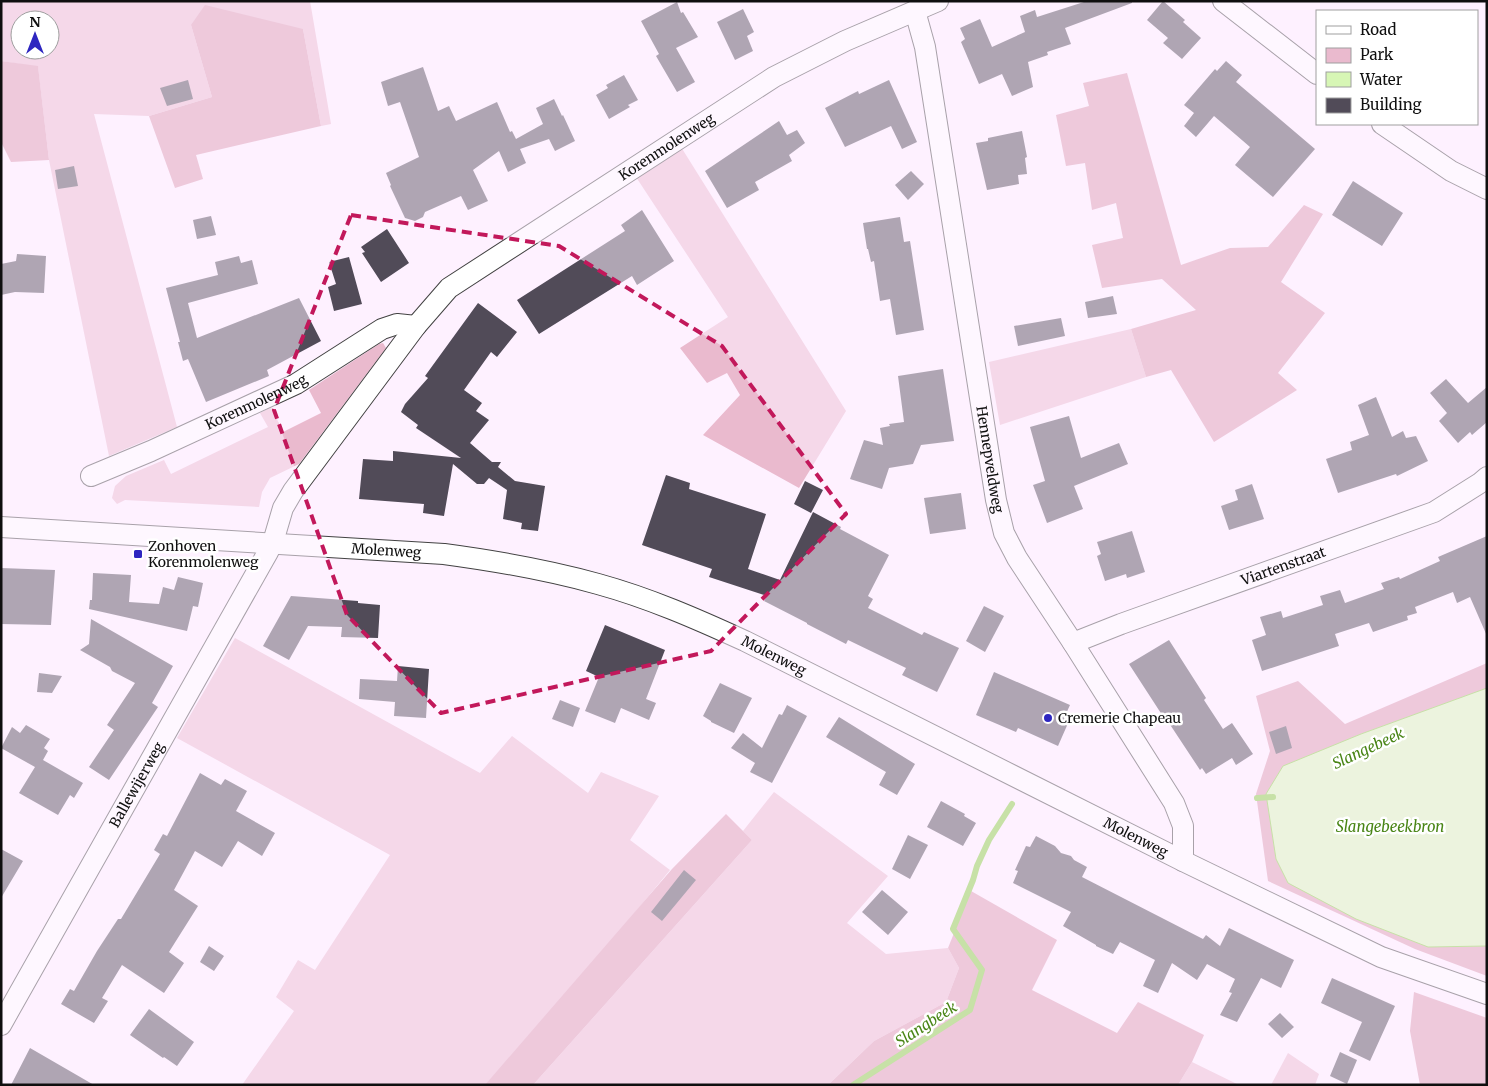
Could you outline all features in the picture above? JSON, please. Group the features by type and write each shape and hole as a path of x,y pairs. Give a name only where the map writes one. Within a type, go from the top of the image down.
{"street":[{"name":"Korenmolenweg","path":"273,542 283,508 294,491 416,326 448,288 774,77 845,41 938,1"},
{"path":"1224,1 1316,73"},
{"name":"Hennepveldweg","path":"915,11 925,47 998,508 1004,532 1017,558 1174,803 1183,826 1183,861"},
{"path":"1383,125 1451,171 1487,189"},
{"name":"Korenmolenweg","path":"92,476 296,384 382,329 397,324 416,326"},
{"name":"Viartenstraat","path":"1073,643 1130,620 1434,512 1487,477"},
{"name":"Molenweg","path":"2,527 273,542 444,554 494,561 599,584 656,603 745,641 1183,861 1381,957 1487,994"},
{"name":"Ballewijerweg","path":"1,1026 273,542"}],"highlighted area":[{"path":"351,215 559,246 722,346 846,514 711,651 441,713 347,615 274,410"}],"green space":[{"path":"1,1 310,1 331,124 321,126 303,29 191,25 212,97 149,116 94,114 177,427 109,456 49,160 38,67 1,61"},
{"path":"681,147 846,411 799,488 703,435 740,395 727,373 707,383 680,348 728,317 636,177"},
{"path":"1131,329 1146,377 1000,425 989,362"},
{"path":"383,343 386,348 299,464 270,478 262,492 259,507 125,500 117,504 112,498 115,486 126,476 164,460 171,474 268,427 260,413 271,407 283,432 321,413 309,390"},
{"path":"235,638 480,773 512,736 588,793 601,772 659,796 630,840 670,870 493,1085 242,1085 294,1011 276,997 298,960 315,970 390,855 177,738"},
{"path":"774,792 888,876 847,923 886,954 948,948 959,968 946,1002 874,1041 828,1085 533,1085 752,840 743,831"},
{"path":"1288,1053 1319,1074 1315,1085 1271,1085"},
{"path":"1192,1062 1239,1085 1178,1085"}],"shaded area":[{"path":"205,5 303,29 321,126 196,155 203,179 175,188 149,116 212,97 191,25"},
{"path":"1,61 38,66 49,160 11,162 1,142"},
{"path":"1127,73 1181,265 1230,248 1268,247 1304,205 1323,214 1281,282 1325,313 1278,373 1297,390 1214,442 1171,370 1146,377 1131,329 1196,310 1162,279 1102,288 1092,245 1123,238 1116,203 1092,210 1085,163 1066,166 1056,115 1089,106 1083,83"},
{"path":"1487,663 1486,689 1361,734 1428,947 1487,946 1487,976 1415,949 1268,881 1256,794 1270,751 1256,696 1298,681 1345,724"},
{"path":"726,814 752,840 533,1085 485,1085 672,869"},
{"path":"971,891 1057,940 1032,990 1117,1033 1138,1002 1204,1035 1192,1062 1178,1085 828,1085 874,1041 946,1002 959,968 948,948"},
{"path":"1414,992 1487,1018 1487,1085 1420,1085 1410,1031"}],"water":[{"name":"Slangebeekbron","path":"1487,688 1487,946 1428,947 1356,919 1288,883 1276,859 1266,794 1283,766 1361,734"}],"building":[{"path":"1087,1 1132,1 1132,3 1065,28 1071,44 1047,52 1048,55 1028,62 1033,87 1012,96 1002,74 979,84 961,42 965,39 960,28 980,19 992,47 1025,32 1020,16 1035,10 1037,17"},
{"path":"1163,1 1185,20 1183,22 1201,38 1182,59 1163,43 1168,38 1147,20"},
{"path":"677,2 681,13 683,12 698,37 676,48 695,82 677,92 656,56 659,54 641,21"},
{"path":"743,9 754,32 747,36 753,51 735,60 717,22"},
{"path":"1226,61 1242,75 1236,82 1315,149 1273,197 1235,165 1250,147 1214,116 1196,137 1184,126 1194,113 1184,105 1215,69 1217,71"},
{"path":"423,67 438,111 449,106 456,121 497,102 510,132 512,131 516,139 543,124 536,108 554,99 575,141 555,151 549,139 520,149 526,163 508,172 499,151 473,170 488,201 468,210 461,196 425,212 423,217 415,221 405,218 386,173 419,157 400,102 388,106 381,82"},
{"path":"624,75 638,100 609,119 596,95 608,88 606,85"},
{"path":"188,80 193,99 167,106 160,88"},
{"path":"889,80 917,142 902,149 891,126 845,147 825,108 858,91 859,94"},
{"path":"779,121 787,135 797,130 805,143 789,155 792,161 755,182 759,190 727,208 705,171"},
{"path":"1022,131 1027,157 1025,158 1027,174 1018,175 1019,184 987,190 976,143 988,141 988,138"},
{"path":"74,166 78,186 58,189 55,170"},
{"path":"911,171 924,184 908,200 895,185"},
{"path":"1353,181 1403,213 1382,246 1332,215"},
{"path":"642,210 674,261 637,285 632,276 539,334 517,300 625,231 621,225"},
{"path":"211,216 216,235 197,239 193,220"},
{"path":"900,217 904,242 910,241 924,330 896,335 890,299 880,301 874,261 871,262 867,249 863,223"},
{"path":"387,229 409,263 381,282 362,253 365,252 361,247"},
{"path":"17,254 46,256 44,293 15,292 1,295 1,264 16,261"},
{"path":"239,256 241,263 252,260 258,284 188,303 197,338 299,298 321,341 267,370 269,376 206,402 188,359 183,361 166,288 218,275 215,262"},
{"path":"349,257 362,304 334,311 328,287 336,284 329,262"},
{"path":"1113,296 1117,314 1088,318 1085,302"},
{"path":"478,303 517,332 497,357 491,352 464,390 482,403 476,411 489,420 470,443 492,462 501,462 498,467 515,481 545,486 538,531 521,529 522,523 503,519 507,490 489,478 484,484 477,484 453,464 444,516 423,513 424,504 359,499 363,459 393,461 393,451 461,458 416,428 418,425 401,412 405,404 428,378 425,376"},
{"path":"1061,318 1065,336 1018,346 1014,326"},
{"path":"943,369 954,441 921,445 913,464 889,468 882,489 850,479 864,440 883,445 880,428 890,426 889,424 904,422 898,376"},
{"path":"1446,379 1468,403 1487,387 1487,422 1472,435 1470,432 1458,443 1439,421 1447,413 1430,393"},
{"path":"1376,397 1392,437 1403,431 1406,438 1416,436 1428,461 1397,476 1396,474 1338,493 1326,459 1352,450 1350,442 1369,435 1358,405"},
{"path":"1069,416 1081,458 1119,443 1128,464 1074,486 1083,509 1047,523 1033,485 1045,481 1030,427"},
{"path":"666,475 690,483 689,489 766,514 748,569 780,580 813,512 841,527 840,529 889,555 868,596 873,599 868,608 922,635 924,632 959,648 937,692 902,675 906,668 848,640 846,644 764,601 767,596 709,577 712,569 642,545"},
{"path":"805,481 823,490 811,513 794,504"},
{"path":"1252,484 1264,519 1229,530 1221,506 1238,500 1235,490"},
{"path":"961,493 966,529 930,534 924,498"},
{"path":"1132,531 1145,572 1127,578 1126,574 1105,581 1097,556 1101,554 1097,542"},
{"path":"1487,536 1487,636 1470,597 1457,603 1453,592 1415,607 1417,613 1407,616 1408,620 1373,632 1369,623 1335,634 1339,646 1262,671 1252,640 1266,635 1260,617 1281,611 1283,618 1323,605 1320,596 1340,590 1345,603 1384,589 1381,583 1399,577 1400,579 1440,561 1438,557"},
{"path":"1,568 55,570 51,625 1,624"},
{"path":"93,573 131,575 129,602 159,604 163,587 174,590 178,577 203,583 198,607 193,606 187,631 89,609 90,600 92,600"},
{"path":"291,596 358,601 358,603 380,605 378,638 341,637 342,627 308,626 289,660 263,646"},
{"path":"984,606 1004,616 985,652 966,641"},
{"path":"91,619 173,666 152,703 158,707 109,780 89,767 114,730 107,725 135,683 112,671 110,667 80,650 89,644"},
{"path":"605,625 665,650 646,699 656,703 649,720 621,708 615,723 585,711 599,677 586,671"},
{"path":"1169,640 1206,698 1204,700 1223,729 1232,723 1253,754 1236,765 1232,758 1206,774 1202,768 1200,770 1129,664"},
{"path":"398,666 429,669 426,718 394,716 395,702 359,699 360,679 397,681"},
{"path":"994,672 1070,705 1064,718 1069,721 1058,746 1018,728 1016,732 976,715"},
{"path":"39,673 62,676 52,693 37,692"},
{"path":"720,683 752,698 734,733 703,716"},
{"path":"560,700 580,708 573,727 552,719"},
{"path":"787,705 807,716 772,783 750,772 755,763 731,748 743,733 762,748 779,714 782,715"},
{"path":"839,717 915,764 897,795 879,785 886,772 826,737"},
{"path":"26,725 50,739 44,748 48,751 43,760 83,783 74,798 70,795 58,815 19,793 35,767 1,748 12,727 20,733"},
{"path":"1286,726 1292,748 1276,754 1269,732"},
{"path":"200,773 221,785 225,779 247,791 236,811 275,833 262,856 238,841 222,867 195,851 174,890 198,906 169,952 184,963 164,993 122,965 102,998 108,1001 94,1023 61,1004 70,989 74,991 97,951 118,919 121,919 160,854 154,850 163,834 167,836"},
{"path":"941,801 965,814 964,816 976,823 963,846 927,827"},
{"path":"908,835 928,845 910,879 892,869"},
{"path":"1036,836 1055,846 1061,853 1071,856 1074,860 1087,867 1082,877 1203,939 1206,935 1220,946 1229,928 1294,960 1281,988 1261,978 1237,1022 1220,1015 1232,993 1229,992 1235,979 1207,964 1197,980 1172,963 1158,993 1143,986 1155,960 1120,942 1113,954 1096,946 1063,926 1071,912 1013,883 1018,871 1015,870 1026,846 1030,847"},
{"path":"1,849 23,861 1,898"},
{"path":"684,870 696,880 662,921 651,912"},
{"path":"882,890 908,912 888,935 862,912"},
{"path":"209,946 224,956 214,971 200,962"},
{"path":"1332,978 1395,1006 1370,1061 1349,1051 1362,1022 1321,1003"},
{"path":"149,1009 194,1042 177,1066 130,1035"},
{"path":"1280,1013 1294,1027 1282,1038 1268,1024"},
{"path":"30,1048 94,1085 11,1085"},
{"path":"1340,1052 1357,1060 1347,1084 1330,1076"}],"waterway":[{"name":"Slangebeek","path":"1257,798 1273,797"},
{"name":"Slangbeek","path":"853,1085 970,1010 982,970 953,929 989,840 1012,804"}],"place":[{"name":"Zonhoven Korenmolenweg","path":"138,554"},
{"name":"Cremerie Chapeau","path":"1048,718"}]}
